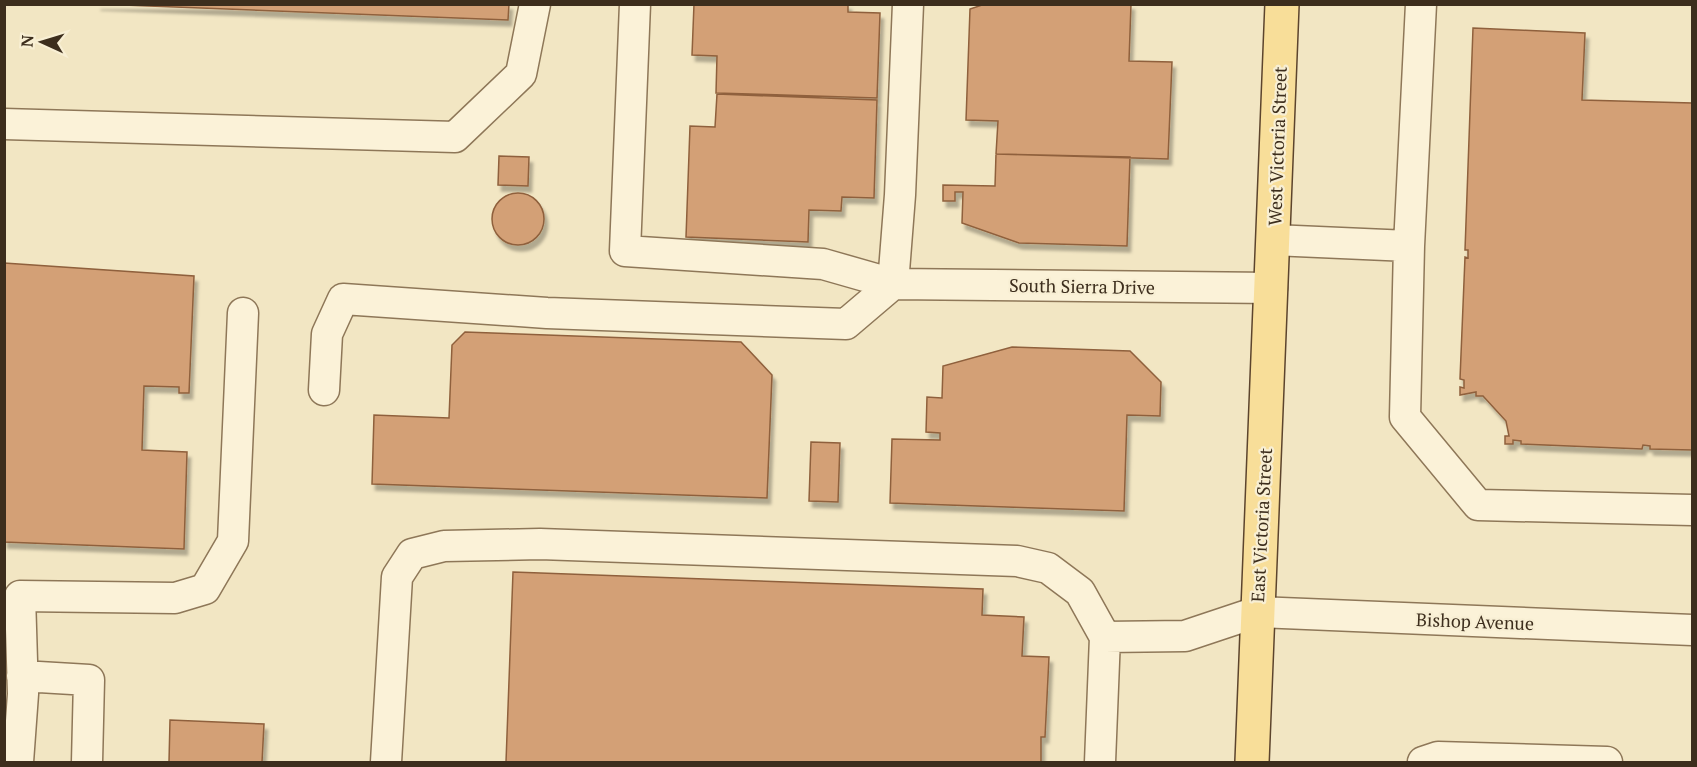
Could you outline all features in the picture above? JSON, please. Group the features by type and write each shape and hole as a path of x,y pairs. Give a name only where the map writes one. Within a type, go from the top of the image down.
{"main road":[{"name":"West Victoria Street","path":"1272,288 1282,4"},
{"name":"East Victoria Street","path":"1252,762 1272,288"}],"street":[{"path":"4,124 455,137 521,74 535,4"},
{"name":"South Sierra Drive","path":"635,4 625,251 823,264 893,284 1272,288"},
{"path":"324,390 327,334 342,299 548,313 846,324 893,284 900,195 908,4"},
{"path":"1421,4 1409,246 1404,417 1478,505 1692,510"},
{"path":"1273,240 1409,246"},
{"path":"18,762 12,596 175,598 205,589 233,541 243,313"},
{"path":"386,762 397,577 411,554 444,546 625,546 1017,561 1048,567 1080,592 1105,637 1100,762"},
{"path":"1105,637 1185,636 1257,612"},
{"name":"Bishop Avenue","path":"1257,612 1692,630"},
{"path":"16,677 89,680 87,762"},
{"path":"1423,762 1438,757 1607,762"}],"building":[{"path":"97,4 509,4 508,20"},
{"path":"694,4 848,4 848,12 880,13 877,98 716,93 717,56 692,55"},
{"path":"985,4 1131,4 1129,61 1172,62 1168,159 996,154 998,121 966,120 970,9"},
{"path":"1473,28 1585,33 1582,100 1692,103 1692,450 1650,449 1650,446 1643,445 1642,449 1521,444 1521,441 1513,440 1513,444 1505,444 1505,436 1509,436 1506,421 1483,396 1476,396 1476,392 1460,395 1460,387 1464,388 1464,380 1460,379 1465,257 1468,258 1468,250 1465,250"},
{"path":"717,94 877,100 874,198 842,197 841,211 809,210 808,242 686,237 690,126 715,127"},
{"path":"996,154 1130,157 1127,246 1019,243 962,223 963,192 955,192 955,201 943,201 943,185 995,186"},
{"path":"499,156 529,157 528,186 498,185"},
{"path":"518,193 532,197 540,205 544,219 540,233 532,241 518,245 504,241 496,233 492,219 496,205 504,197"},
{"path":"4,263 194,276 189,393 179,393 179,387 144,386 142,450 187,452 184,549 4,542"},
{"path":"465,332 741,342 772,375 767,498 372,484 374,415 449,418 452,345"},
{"path":"1012,347 1130,351 1161,382 1160,416 1127,415 1124,511 890,503 892,439 940,440 940,433 926,432 927,397 942,398 943,366"},
{"path":"811,442 840,443 838,502 809,501"},
{"path":"513,572 983,589 982,615 1024,617 1022,656 1049,657 1045,737 1041,737 1041,762 506,762"},
{"path":"170,720 264,724 262,762 169,762"}]}
